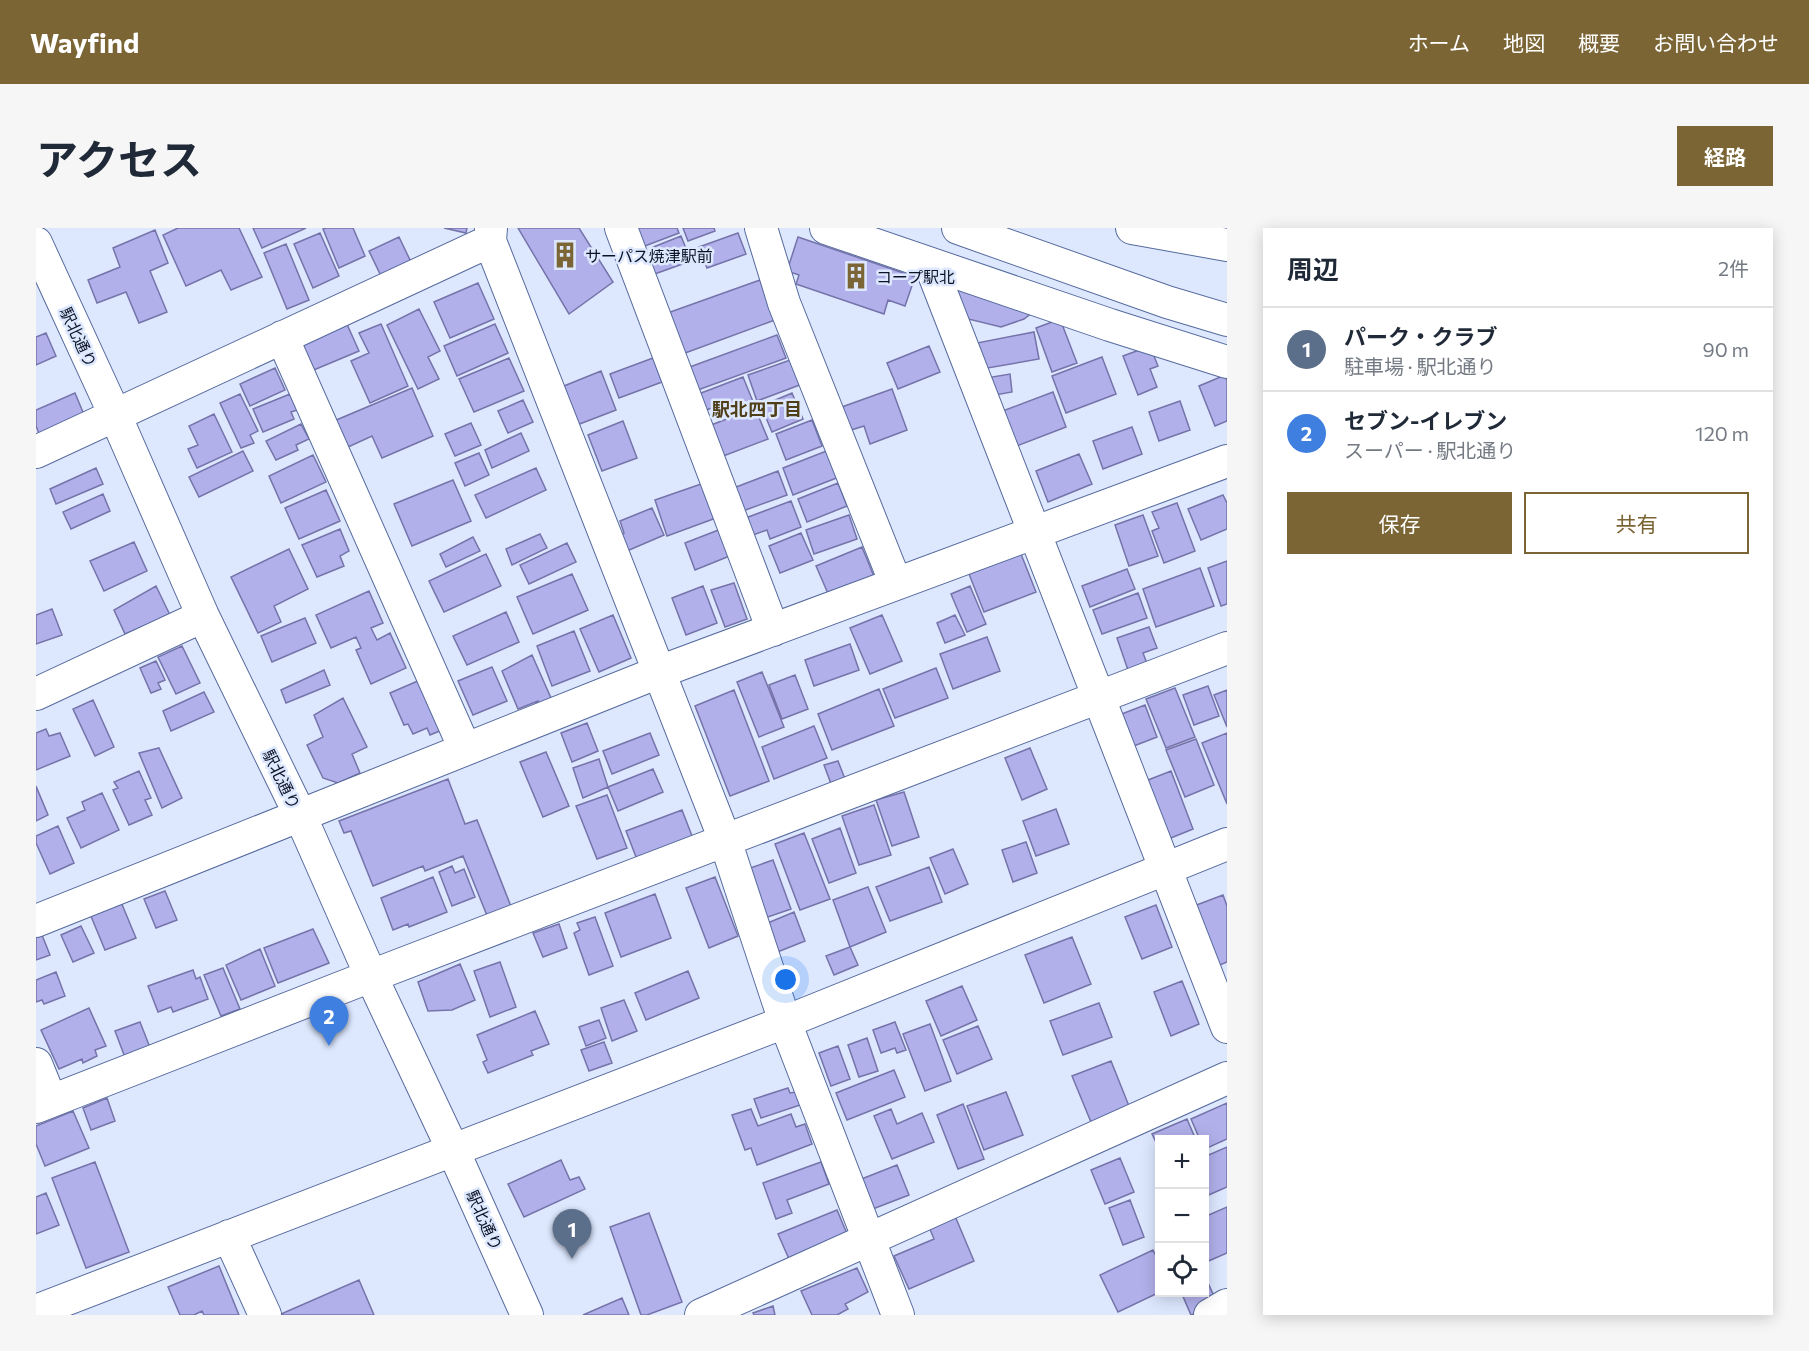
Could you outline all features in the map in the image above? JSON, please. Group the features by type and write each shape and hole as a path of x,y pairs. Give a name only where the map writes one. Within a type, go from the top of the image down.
{"street":[{"path":"621,228 773,630"},
{"path":"761,228 784,303 896,584"},
{"path":"826,228 1110,325 1227,362"},
{"path":"957,228 1167,302 1227,320"},
{"path":"1131,228 1227,245"},
{"path":"36,452 282,337 490,235 725,840 785,1022 898,1315"},
{"name":"駅北通り","path":"36,243 115,415 203,616 300,815 371,976 527,1315"},
{"path":"930,264 1227,1027"},
{"path":"282,337 465,749"},
{"path":"36,921 659,672 1227,461"},
{"path":"36,694 203,616"},
{"path":"36,1064 44,1104 371,976 1227,648"},
{"path":"36,1311 785,1022 1227,844"},
{"path":"701,1315 1227,1078"},
{"path":"230,1236 265,1315"},
{"path":"1210,1315 1227,1305"}],"building":[{"path":"178,228 239,228 262,277 231,290 221,270 186,286 163,235"},
{"path":"253,228 306,228 262,248"},
{"path":"353,228 365,256 339,268 323,229"},
{"path":"444,228 467,228 466,233"},
{"name":"サーパス焼津駅前","path":"518,228 579,228 613,282 569,314"},
{"path":"631,228 677,228 679,233 637,249"},
{"path":"683,228 714,228 715,231 688,241"},
{"path":"155,230 168,263 150,271 167,312 139,323 126,292 97,303 88,280 120,267 113,248"},
{"path":"320,233 339,276 313,288 294,244"},
{"path":"738,233 746,254 707,268 699,247"},
{"path":"681,236 691,261 649,276 643,260 655,256 651,248"},
{"path":"399,237 411,262 381,276 369,251"},
{"name":"コープ駅北","path":"798,237 915,277 905,306 888,300 884,314 796,284 799,275 787,271"},
{"path":"286,244 309,300 287,309 264,253"},
{"path":"760,280 775,320 677,356 662,315"},
{"path":"478,283 494,319 450,338 434,302"},
{"path":"955,284 1033,312 1024,319 1001,327 960,317"},
{"path":"419,309 440,351 428,357 439,379 418,389 387,325"},
{"path":"1060,319 1077,363 1052,372 1036,328"},
{"path":"346,322 359,351 309,372 297,344"},
{"path":"381,324 408,386 370,403 351,361 369,353 359,333"},
{"path":"495,324 508,353 457,376 444,346"},
{"path":"1034,332 1039,359 982,369 977,343"},
{"path":"46,333 56,356 36,365 36,337"},
{"path":"777,335 786,358 695,391 687,368"},
{"path":"929,346 940,372 898,389 887,363"},
{"path":"1150,346 1158,366 1150,369 1157,387 1138,395 1123,356"},
{"path":"1102,357 1116,394 1066,413 1052,376"},
{"path":"509,358 524,391 474,412 459,379"},
{"path":"653,358 662,382 619,398 610,374"},
{"path":"796,358 805,383 757,401 748,375"},
{"path":"275,368 285,390 250,406 240,384"},
{"path":"601,371 616,410 577,425 559,388"},
{"path":"1010,374 1012,392 990,396 986,378"},
{"path":"1225,375 1227,421 1215,426 1199,386"},
{"path":"743,377 754,404 722,416 718,406 703,411 696,395"},
{"path":"412,388 433,436 382,458 372,436 346,448 334,421"},
{"path":"892,389 907,430 870,444 864,426 848,431 839,408"},
{"path":"1053,392 1066,427 1014,447 1000,412"},
{"path":"75,393 85,417 40,436 36,426 36,410"},
{"path":"792,393 803,419 772,432 761,406"},
{"path":"240,394 258,431 250,435 254,443 241,448 220,403"},
{"path":"290,394 297,410 291,412 294,419 263,432 253,409"},
{"path":"523,400 533,422 508,433 498,411"},
{"path":"1180,401 1190,430 1159,441 1149,412"},
{"path":"755,408 768,439 718,458 706,427"},
{"path":"214,414 232,452 197,468 188,449 198,445 189,426"},
{"path":"812,420 822,446 786,460 776,434"},
{"path":"623,421 637,458 602,471 588,435"},
{"path":"471,423 481,445 455,456 445,434"},
{"path":"301,424 309,439 296,445 298,450 276,460 266,441"},
{"path":"1132,427 1142,454 1103,469 1093,441"},
{"path":"521,433 529,451 492,468 485,450"},
{"path":"829,450 839,477 793,495 783,468"},
{"path":"243,451 253,471 199,497 189,477"},
{"path":"479,453 489,475 465,486 455,463"},
{"path":"1079,454 1092,484 1048,502 1036,471"},
{"path":"313,455 326,482 281,503 269,476"},
{"path":"96,468 103,484 56,504 50,489"},
{"path":"536,468 546,490 486,518 475,495"},
{"path":"778,471 787,495 740,512 731,489"},
{"path":"453,480 471,521 412,546 394,504"},
{"path":"704,483 716,518 667,536 655,500"},
{"path":"838,483 847,506 807,522 798,499"},
{"path":"326,490 340,521 299,539 285,508"},
{"path":"103,494 110,511 71,529 63,512"},
{"path":"1223,495 1227,503 1227,529 1201,540 1188,509"},
{"path":"791,501 801,527 770,539 767,530 750,536 743,519"},
{"path":"1177,503 1195,551 1164,563 1152,531 1159,528 1152,512"},
{"path":"652,508 664,535 627,551 620,535 624,533 620,521"},
{"path":"849,515 857,539 814,554 806,530"},
{"path":"1143,515 1158,556 1129,566 1115,525"},
{"path":"340,529 349,551 340,556 344,566 317,577 302,545"},
{"path":"721,529 732,555 695,570 685,543"},
{"path":"801,533 813,560 780,573 769,546"},
{"path":"540,534 547,548 512,565 506,549"},
{"path":"473,537 480,551 446,567 440,554"},
{"path":"134,542 147,571 104,591 90,561"},
{"path":"567,543 576,562 529,584 520,565"},
{"path":"862,547 875,579 830,598 816,566"},
{"path":"289,549 308,589 274,606 281,622 258,633 231,577"},
{"path":"486,554 501,586 444,612 429,581"},
{"path":"1021,554 1036,592 984,612 969,574"},
{"path":"1227,561 1227,604 1221,606 1208,568"},
{"path":"1200,568 1214,606 1156,627 1143,589"},
{"path":"1127,569 1135,589 1090,607 1082,586"},
{"path":"572,574 588,610 533,634 517,597"},
{"path":"734,583 747,619 725,627 711,590"},
{"path":"156,586 170,615 125,634 114,610"},
{"path":"703,586 717,623 686,635 672,598"},
{"path":"970,586 986,624 967,632 951,594"},
{"path":"369,591 383,623 371,628 377,640 390,633 406,668 371,684 356,650 361,648 356,637 331,648 316,615"},
{"path":"1138,593 1147,618 1102,634 1093,610"},
{"path":"52,609 62,635 36,644 36,615"},
{"path":"506,612 519,642 467,665 453,636"},
{"path":"613,615 631,658 599,672 580,629"},
{"path":"882,615 902,661 870,674 850,628"},
{"path":"955,615 965,635 945,643 937,623"},
{"path":"305,618 316,643 272,662 261,636"},
{"path":"1149,627 1157,648 1143,653 1148,666 1129,673 1117,638"},
{"path":"574,631 590,671 552,686 537,646"},
{"path":"987,637 1000,671 953,689 940,654"},
{"path":"850,644 859,670 814,686 805,660"},
{"path":"182,646 200,683 176,694 158,657"},
{"path":"532,655 551,698 539,704 538,701 518,709 502,671"},
{"path":"156,661 165,680 158,683 161,689 151,693 140,668"},
{"path":"492,667 507,701 473,715 458,681"},
{"path":"936,668 948,698 895,718 883,689"},
{"path":"324,670 330,685 286,703 281,690"},
{"path":"762,672 784,727 759,737 737,682"},
{"path":"795,675 808,709 782,719 769,685"},
{"path":"420,680 442,730 430,735 427,728 413,734 408,724 404,725 390,693"},
{"path":"1208,686 1219,716 1194,725 1183,695"},
{"path":"1175,688 1195,737 1166,748 1146,699"},
{"path":"879,689 894,726 832,750 818,714"},
{"path":"734,690 769,781 730,796 695,706"},
{"path":"1227,690 1227,727 1214,695"},
{"path":"204,692 214,712 171,731 163,711"},
{"path":"343,698 367,747 352,754 360,773 338,783 323,778 307,745 323,737 314,715"},
{"path":"93,700 114,747 95,756 73,709"},
{"path":"1145,705 1157,737 1126,749 1114,717"},
{"path":"587,723 598,751 572,762 561,733"},
{"path":"814,726 827,758 774,779 762,747"},
{"path":"46,729 49,736 60,733 70,756 36,770 36,733"},
{"path":"650,733 659,755 612,774 603,751"},
{"path":"1227,733 1227,804 1202,743"},
{"path":"1196,739 1214,785 1185,797 1166,750"},
{"path":"159,748 182,798 162,808 139,753"},
{"path":"1030,748 1047,789 1022,800 1005,758"},
{"path":"546,752 569,806 543,817 520,762"},
{"path":"599,759 608,787 583,798 573,768"},
{"path":"838,761 847,784 833,789 824,765"},
{"path":"653,769 663,792 618,811 608,787"},
{"path":"139,771 151,798 145,800 152,815 129,825 113,790 118,788 114,782"},
{"path":"1171,771 1193,829 1166,840 1143,782"},
{"path":"448,779 465,824 477,820 512,909 488,918 463,856 425,871 423,866 373,886 351,831 344,833 339,821"},
{"path":"36,786 48,815 36,821"},
{"path":"904,792 919,837 892,846 876,800"},
{"path":"102,793 119,830 81,848 67,818 85,810 82,802"},
{"path":"607,795 627,848 597,859 576,806"},
{"path":"874,805 891,855 859,865 842,816"},
{"path":"1056,809 1069,844 1036,856 1023,821"},
{"path":"682,810 694,841 638,862 626,831"},
{"path":"58,826 74,863 50,874 36,843 36,836"},
{"path":"840,828 856,873 829,883 812,839"},
{"path":"804,833 830,899 800,910 775,844"},
{"path":"1026,842 1037,873 1013,882 1002,850"},
{"path":"953,849 968,884 945,894 930,858"},
{"path":"773,860 791,909 756,921 739,872"},
{"path":"452,866 455,873 464,869 475,897 452,906 439,872"},
{"path":"929,867 942,902 890,921 876,887"},
{"path":"433,877 447,912 409,927 408,924 393,930 381,898"},
{"path":"715,877 738,936 709,948 686,888"},
{"path":"868,887 886,932 850,947 833,900"},
{"path":"165,891 177,920 156,928 144,899"},
{"path":"655,894 671,938 621,957 605,913"},
{"path":"1223,895 1227,906 1227,962 1213,968 1194,906"},
{"path":"121,902 136,938 105,950 90,914"},
{"path":"1156,905 1172,947 1142,959 1125,917"},
{"path":"794,912 805,941 775,953 763,925"},
{"path":"595,917 613,966 589,975 574,933 580,930 577,923"},
{"path":"559,924 567,948 543,957 533,933"},
{"path":"81,926 94,953 73,962 61,935"},
{"path":"313,929 329,963 278,983 264,948"},
{"path":"42,935 50,955 36,960 36,937"},
{"path":"1072,937 1091,984 1044,1003 1025,955"},
{"path":"850,947 858,965 834,975 826,956"},
{"path":"260,949 275,986 241,1000 226,965"},
{"path":"500,962 516,1007 490,1017 474,971"},
{"path":"460,964 475,1000 452,1010 428,1011 418,982"},
{"path":"223,968 240,1009 221,1016 204,975"},
{"path":"193,970 196,979 200,977 208,999 173,1012 171,1007 158,1012 148,986"},
{"path":"688,971 699,998 646,1020 635,993"},
{"path":"56,972 65,996 44,1004 42,1000 36,1002 36,980"},
{"path":"1182,981 1199,1024 1171,1036 1154,992"},
{"path":"962,986 977,1020 941,1036 926,1001"},
{"path":"624,1000 637,1031 612,1041 601,1008"},
{"path":"1099,1003 1112,1037 1063,1055 1050,1021"},
{"path":"89,1008 106,1046 95,1050 97,1056 83,1063 82,1059 59,1069 41,1030"},
{"path":"535,1011 549,1044 531,1051 533,1055 488,1073 483,1062 487,1060 477,1035"},
{"path":"599,1020 606,1038 586,1046 579,1027"},
{"path":"140,1022 151,1050 126,1060 115,1031"},
{"path":"895,1022 906,1050 897,1053 895,1048 881,1053 873,1030"},
{"path":"930,1024 951,1081 925,1091 903,1034"},
{"path":"978,1026 992,1059 957,1074 943,1040"},
{"path":"867,1038 878,1071 859,1077 848,1045"},
{"path":"604,1042 612,1063 589,1071 581,1050"},
{"path":"838,1046 850,1079 831,1086 819,1053"},
{"path":"1111,1061 1131,1111 1093,1127 1072,1076"},
{"path":"894,1070 905,1097 847,1120 836,1093"},
{"path":"788,1088 790,1093 796,1092 800,1105 761,1118 754,1099"},
{"path":"1006,1092 1023,1135 984,1150 967,1106"},
{"path":"107,1098 115,1121 91,1130 83,1108"},
{"path":"1227,1103 1227,1139 1209,1147 1209,1135 1198,1135 1191,1119"},
{"path":"963,1104 984,1159 958,1169 937,1115"},
{"path":"751,1109 758,1126 791,1114 796,1127 805,1124 812,1144 757,1165 751,1148 745,1150 732,1115"},
{"path":"891,1109 897,1124 922,1113 934,1142 892,1159 874,1116"},
{"path":"73,1111 89,1148 45,1166 36,1144 36,1126"},
{"path":"1187,1119 1194,1135 1155,1135 1155,1140 1152,1134"},
{"path":"1227,1147 1227,1187 1209,1195 1209,1189 1209,1155"},
{"path":"1120,1158 1134,1192 1105,1204 1091,1170"},
{"path":"561,1160 570,1180 579,1177 585,1189 524,1217 508,1184"},
{"path":"95,1162 129,1252 86,1268 52,1178"},
{"path":"821,1162 829,1184 787,1200 792,1213 776,1219 763,1183"},
{"path":"897,1165 909,1195 865,1212 854,1182"},
{"path":"46,1193 59,1225 36,1234 36,1197"},
{"path":"1130,1200 1144,1237 1123,1245 1109,1208"},
{"path":"1227,1207 1227,1253 1209,1261 1209,1243 1209,1215"},
{"path":"837,1210 848,1236 789,1259 778,1234"},
{"path":"649,1213 682,1302 647,1315 641,1315 610,1227"},
{"path":"955,1216 974,1261 909,1289 894,1256 934,1239 929,1227"},
{"path":"1153,1250 1155,1254 1155,1294 1118,1312 1100,1275"},
{"path":"219,1266 239,1315 204,1315 202,1311 194,1315 180,1315 168,1287"},
{"path":"857,1268 868,1292 845,1304 848,1309 837,1315 812,1315 801,1291"},
{"path":"359,1280 374,1315 281,1315 281,1314"},
{"path":"1209,1285 1218,1305 1191,1315 1183,1297 1209,1297"},
{"path":"622,1298 629,1315 583,1315"},
{"path":"773,1306 775,1315 754,1315 753,1313"}],"place":[{"name":"サーパス焼津駅前","path":"565,255"},
{"name":"コープ駅北","path":"856,276"},
{"name":"セブン-イレブン","path":"329,1046"},
{"name":"パーク・クラブ","path":"572,1259"}],"district":[{"name":"駅北四丁目","path":"757,409"}]}
